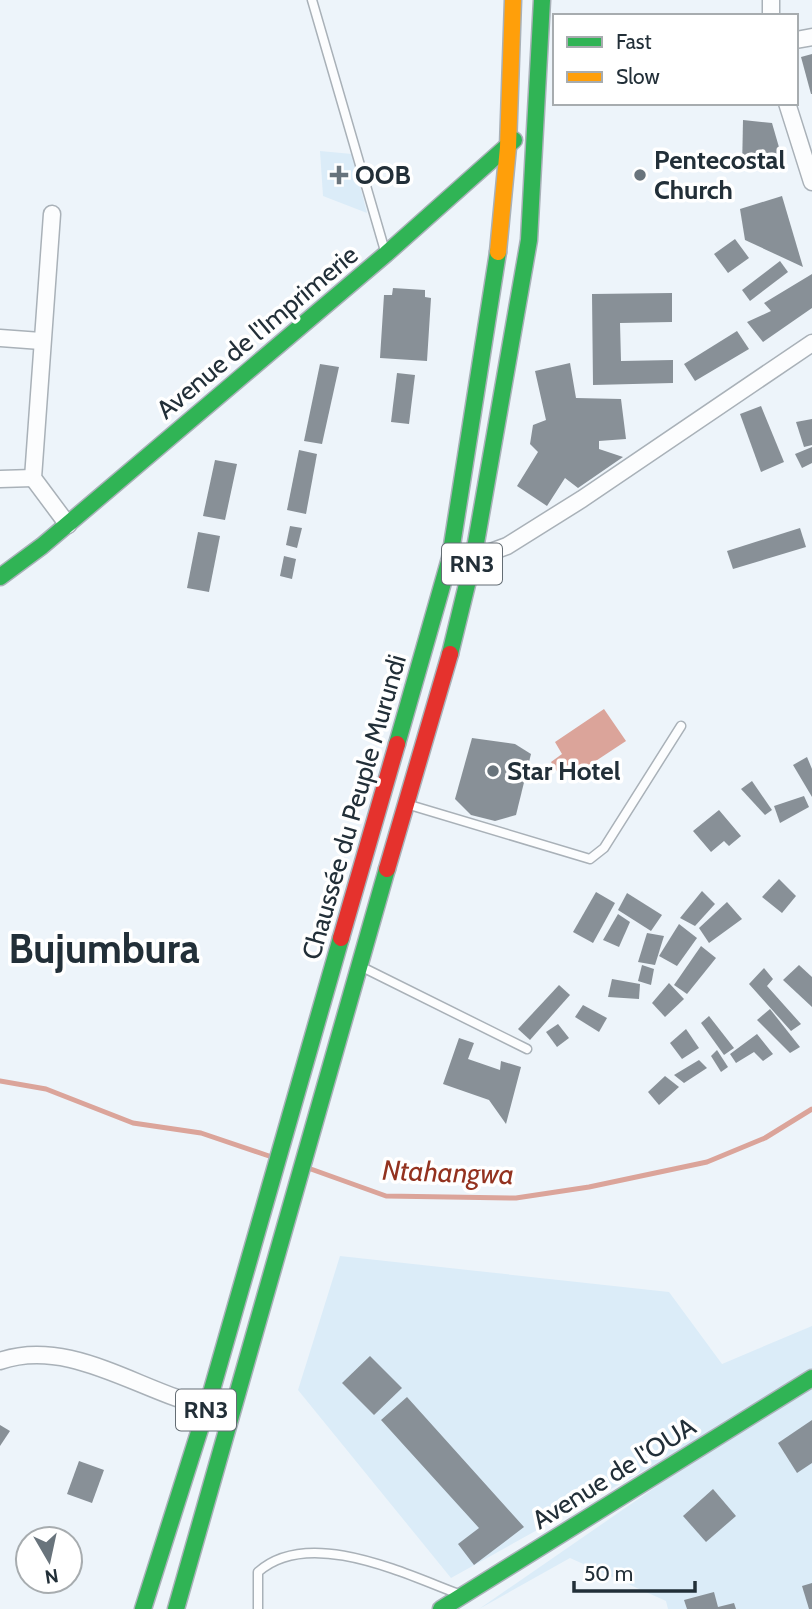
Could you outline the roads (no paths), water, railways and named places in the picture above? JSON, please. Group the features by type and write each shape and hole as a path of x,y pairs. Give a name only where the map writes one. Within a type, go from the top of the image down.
{"main road":[{"name":"Chaussée du Peuple Murundi","path":"144,1609 207,1407 450,558 500,239 508,147 513,0"},
{"name":"Chaussée du Peuple Murundi","path":"176,1609 286,1213 451,652 473,560 529,240 538,115 542,0"},
{"name":"Avenue de l'Imprimerie","path":"0,577 68,525 386,254 508,147 538,115"},
{"name":"Avenue de l'OUA","path":"442,1609 812,1378"}],"street":[{"path":"788,105 812,182"},
{"path":"52,214 33,478 68,525"},
{"path":"0,338 41,341"},
{"path":"450,558 473,560 507,546 582,499 812,343"},
{"path":"0,479 33,478"},
{"path":"0,1361 19,1354 70,1358 207,1407 232,1412"}],"lane":[{"path":"312,0 386,254"},
{"path":"406,804 590,859 604,848 681,726"},
{"path":"359,966 527,1049"},
{"path":"257,1609 258,1572 267,1564 288,1557 320,1553 344,1554 376,1563 463,1596"}],"waterway":[{"name":"Ntahangwa","path":"0,1081 46,1089 133,1123 201,1133 269,1156"},
{"name":"Ntahangwa","path":"308,1168 386,1196 516,1198 589,1187 707,1162 765,1138 812,1109"}],"place":[{"name":"OOB","path":"339,175"},
{"name":"Pentecostal Church","path":"640,175"},
{"name":"Star Hotel","path":"493,771"}],"district":[{"name":"Bujumbura","path":"104,949"}]}
